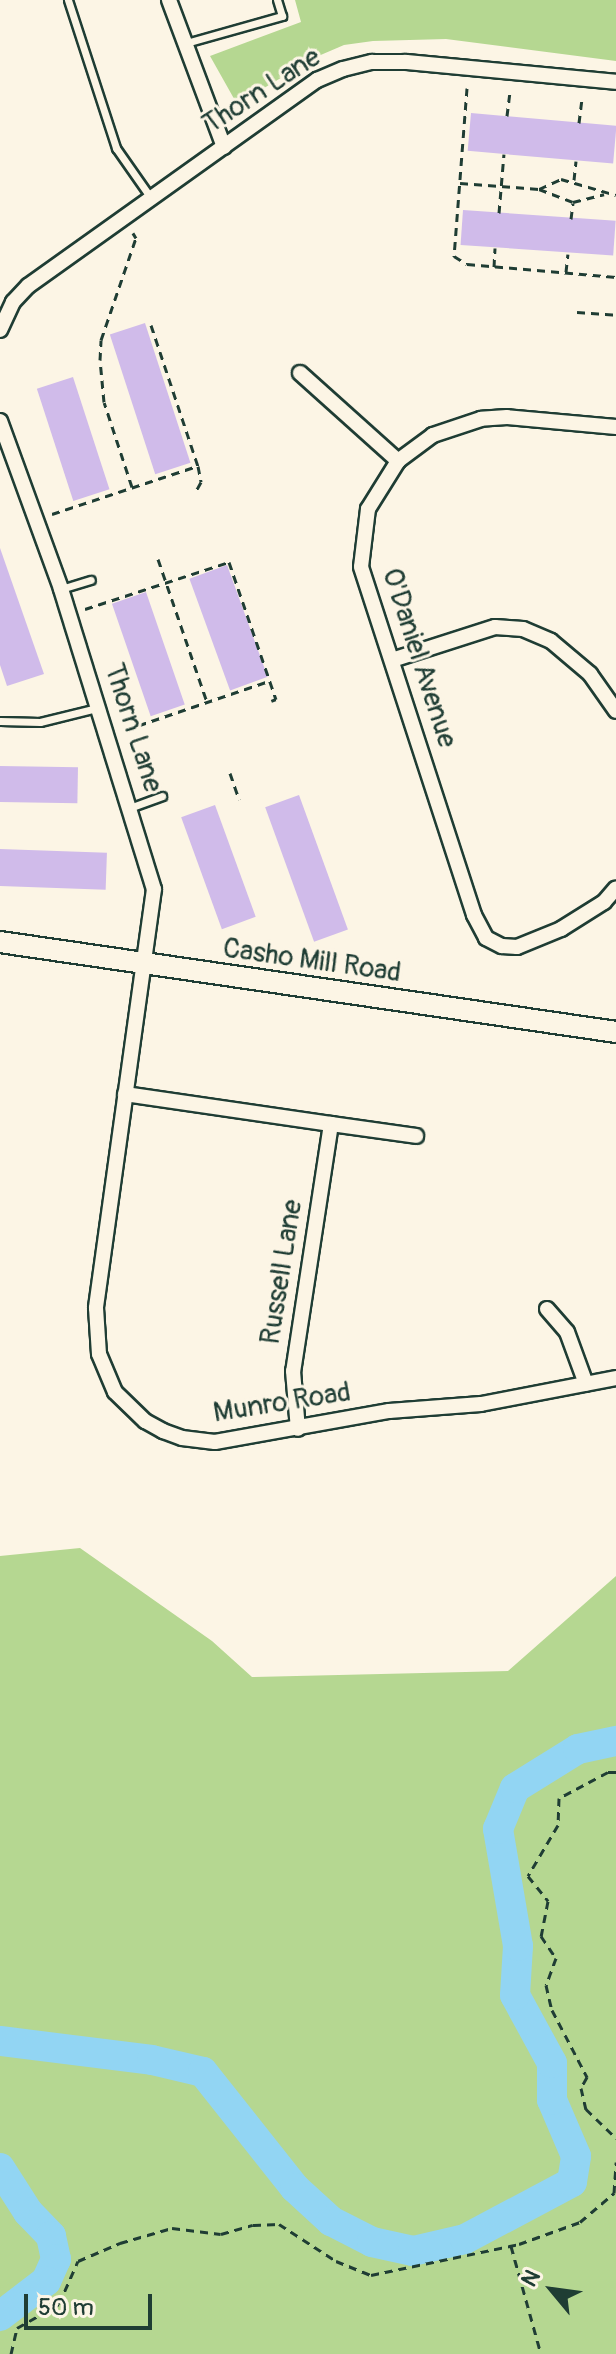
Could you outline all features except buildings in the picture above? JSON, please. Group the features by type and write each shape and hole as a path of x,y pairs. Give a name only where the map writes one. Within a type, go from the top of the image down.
{"street":[{"path":"169,0 224,147"},
{"name":"Thorn Lane","path":"0,330 13,302 28,286 317,80 343,69 372,62 616,82"},
{"path":"300,373 398,461"},
{"name":"O'Daniel Avenue","path":"616,427 507,417 481,419 433,435 398,461 368,509 361,567 474,915 486,938 502,946 517,947 561,929 604,902 616,888"},
{"name":"Thorn Lane","path":"0,421 61,589 132,807 154,889 143,965"},
{"path":"392,660 495,627 523,629 551,641 590,674 616,711"},
{"name":"Casho Mill Road","path":"0,942 616,1032"},
{"name":"Munro Road","path":"143,965 95,1333 105,1374 129,1407 145,1421 182,1438 234,1441 389,1411 481,1404 616,1378"},
{"path":"125,1094 416,1136"},
{"name":"Russell Lane","path":"298,1429 295,1356 331,1124"},
{"path":"547,1309 567,1332 586,1384"}],"lane":[{"path":"68,0 116,148 151,198"},
{"path":"184,44 282,16 277,0"},
{"path":"61,589 91,580"},
{"path":"0,721 40,722 99,707"},
{"path":"132,807 162,796"}],"path":[{"path":"467,88 454,256 467,264 616,277"},
{"path":"507,116 510,92"},
{"path":"579,123 582,99"},
{"path":"499,213 504,154"},
{"path":"574,180 576,161"},
{"path":"539,189 561,179 574,180 604,194"},
{"path":"460,183 539,189 573,202 604,194 616,195"},
{"path":"571,219 573,202"},
{"path":"132,487 104,402 100,360 101,340 136,238 133,233"},
{"path":"494,267 495,248"},
{"path":"566,272 568,254"},
{"path":"577,312 616,315"},
{"path":"151,325 198,466 201,482 195,493"},
{"path":"52,514 198,466"},
{"path":"158,559 207,702"},
{"path":"85,609 229,562 276,699 271,701"},
{"path":"125,730 270,680"},
{"path":"230,773 239,799"},
{"path":"616,1772 608,1772 559,1798 558,1825 528,1876 548,1901 541,1936 556,1958 546,1985 552,2010 587,2077 581,2088 586,2109 616,2138"},
{"path":"11,2354 17,2328 59,2304 78,2261 172,2228 221,2234 253,2225 279,2224 336,2261 371,2275 511,2245 580,2222 614,2193 616,2162"},
{"path":"511,2245 541,2354"}],"green space":[{"path":"295,0 616,0 616,61 446,39 373,41 344,45 316,57 237,104 210,56 301,22"},
{"path":"80,1548 212,1641 252,1677 508,1671 616,1576 616,2354 0,2354 0,1556"}],"waterway":[{"path":"0,2041 152,2060 203,2072 295,2188 331,2221 372,2242 413,2251 465,2239 572,2182 576,2156 552,2100 552,2063 515,1995 518,1946 498,1829 515,1788 578,1749 616,1741"},
{"path":"0,2168 28,2212 51,2236 56,2259 46,2281 0,2316"}]}
